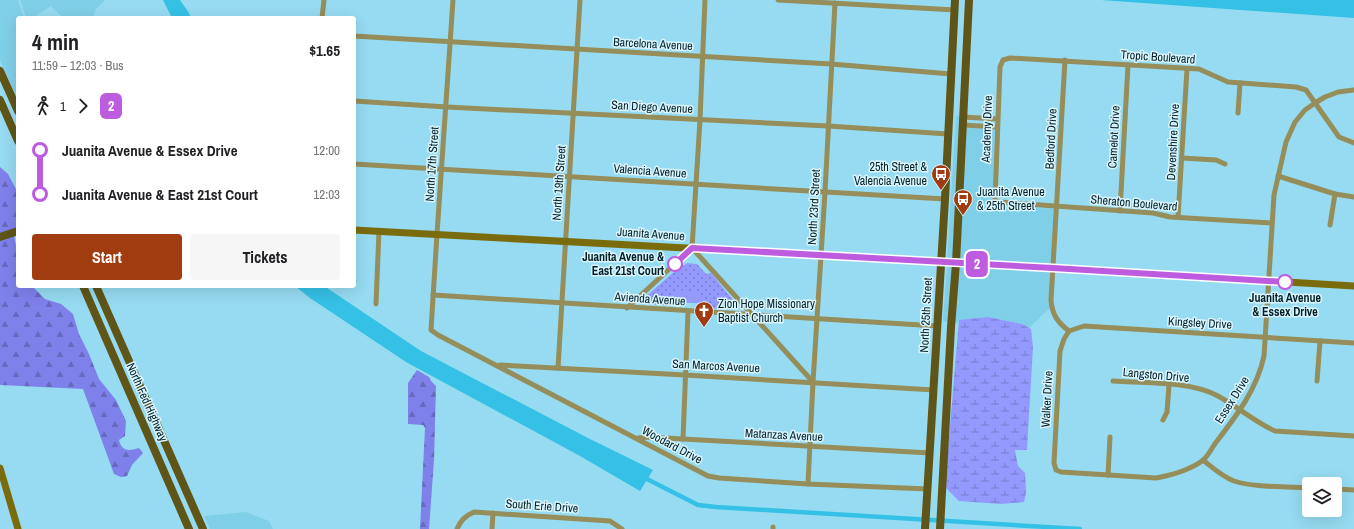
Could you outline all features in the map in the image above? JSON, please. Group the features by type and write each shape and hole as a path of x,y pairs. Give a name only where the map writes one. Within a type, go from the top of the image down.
{"main road":[{"name":"North 25th Street","path":"925,529 945,199 955,0"},
{"path":"940,529 947,388 956,263 969,0"},
{"path":"0,71 16,107"},
{"path":"951,74 958,75 964,89"},
{"path":"0,100 16,136"},
{"path":"0,237 16,232"},
{"name":"North Fed Highway","path":"83,288 154,446 189,529"},
{"name":"North Fed Highway","path":"97,288 203,529"},
{"path":"935,370 941,385 947,388"},
{"path":"934,390 939,392 942,396 946,409"},
{"path":"154,446 163,457 173,459"}],"street":[{"path":"322,16 324,0"},
{"name":"North 17th Street","path":"432,330 433,295 453,0"},
{"name":"North 19th Street","path":"558,368 580,0"},
{"path":"627,308 692,248 700,120 705,0"},
{"path":"778,0 954,10"},
{"name":"North 23rd Street","path":"808,484 835,3"},
{"name":"Barcelona Avenue","path":"356,36 450,43 832,64 951,74"},
{"name":"Tropic Boulevard","path":"1003,60 1010,58 1065,60 1199,69 1223,80 1240,83 1296,87 1306,90 1339,137 1354,143"},
{"name":"Academy Drive","path":"995,200 1000,67 1003,60"},
{"name":"Bedford Drive","path":"1065,60 1051,300 1052,311 1060,323 1069,332"},
{"name":"Camelot Drive","path":"1120,211 1128,65"},
{"name":"Devenshire Drive","path":"1178,217 1187,68"},
{"path":"1238,113 1240,83"},
{"name":"Essex Drive","path":"1056,470 1061,472 1156,478 1169,476 1185,470 1203,460 1240,410 1257,381 1264,356 1274,195 1286,142 1295,122 1305,110 1325,97 1338,92 1354,90"},
{"name":"San Diego Avenue","path":"356,101 828,126 948,134"},
{"path":"963,121 998,119"},
{"path":"963,121 997,127"},
{"path":"1182,158 1216,160 1225,164"},
{"name":"Valencia Avenue","path":"356,164 945,199"},
{"path":"1278,176 1335,194 1354,197"},
{"path":"1330,225 1335,194"},
{"name":"Sheraton Boulevard","path":"995,200 999,202 1057,207 1272,223"},
{"name":"Juanita Avenue","path":"356,230 566,240 1354,286"},
{"path":"376,304 378,231"},
{"path":"692,248 813,382"},
{"name":"Avienda Avenue","path":"433,295 688,312 937,326"},
{"path":"683,439 688,312"},
{"name":"Kingsley Drive","path":"1069,332 1084,326 1354,343"},
{"name":"Woodard Drive","path":"432,330 438,335 708,476 808,484 928,488"},
{"name":"Walker Drive","path":"1056,470 1054,463 1060,351 1064,339 1069,332"},
{"path":"1318,381 1320,341"},
{"name":"San Marcos Avenue","path":"497,365 685,374 934,390"},
{"name":"Langston Drive","path":"1113,381 1185,386 1212,394 1218,396 1265,426 1276,431 1354,436"},
{"path":"1163,420 1167,412 1170,385"},
{"name":"Matanzas Avenue","path":"637,438 648,437 930,453"},
{"path":"1108,475 1110,437"},
{"path":"1203,460 1228,478 1247,484 1302,488"},
{"path":"0,468 18,529"},
{"path":"1342,489 1354,490"},
{"name":"South Erie Drive","path":"456,529 461,520 474,512 610,521 622,529"},
{"path":"492,529 493,513"}],"shaded area":[{"path":"0,0 18,0 23,16 16,16 16,96 0,60"},
{"path":"20,0 105,0 95,10 94,16 61,16 51,6 35,16 25,16"},
{"path":"163,0 180,0 190,16 171,16"},
{"path":"1101,0 1354,0 1354,18"},
{"path":"956,116 961,116 954,260 947,260"},
{"path":"965,128 995,129 993,202 999,205 1055,209 1051,265 958,261"},
{"path":"947,265 953,265 949,322 943,321"},
{"path":"958,265 1051,270 1050,308 1029,328 1022,324 1008,321 959,320 958,323 953,322"},
{"path":"298,288 327,288 421,351 586,437 653,470 640,491 580,456 406,362 310,298"},
{"path":"246,512 269,521 273,529 210,529 204,516"}],"green space":[{"path":"0,167 8,174 16,189 16,233 14,236 16,246 16,288 34,288 45,299 61,304 73,314 79,334 99,379 116,400 126,421 125,436 119,440 120,444 126,450 139,448 143,453 132,465 127,476 121,477 114,474 83,389 0,385"},
{"path":"687,263 697,264 706,274 711,273 737,305 735,309 703,308 700,303 676,302 674,306 647,304 644,298 682,265"},
{"path":"677,290 700,292 700,303 676,302"},
{"path":"988,317 1022,324 1031,329 1033,347 1027,450 1015,450 1018,466 1025,473 1026,492 1024,502 1001,504 959,501 945,485 959,320"},
{"path":"417,370 429,377 436,386 434,460 429,529 420,529 425,428 423,425 408,424 408,383"}],"waterway":[{"path":"643,477 698,505 1080,529"}],"bus line":[{"name":"2","path":"675,264 692,248 1285,282"}],"place":[{"name":"25th Street & Valencia Avenue","path":"941,191"},
{"name":"Juanita Avenue & 25th Street","path":"963,216"},
{"name":"Juanita Avenue & East 21st Court","path":"675,264"},
{"name":"Juanita Avenue & Essex Drive","path":"1285,282"},
{"name":"Zion Hope Missionary Baptist Church","path":"704,328"}]}
